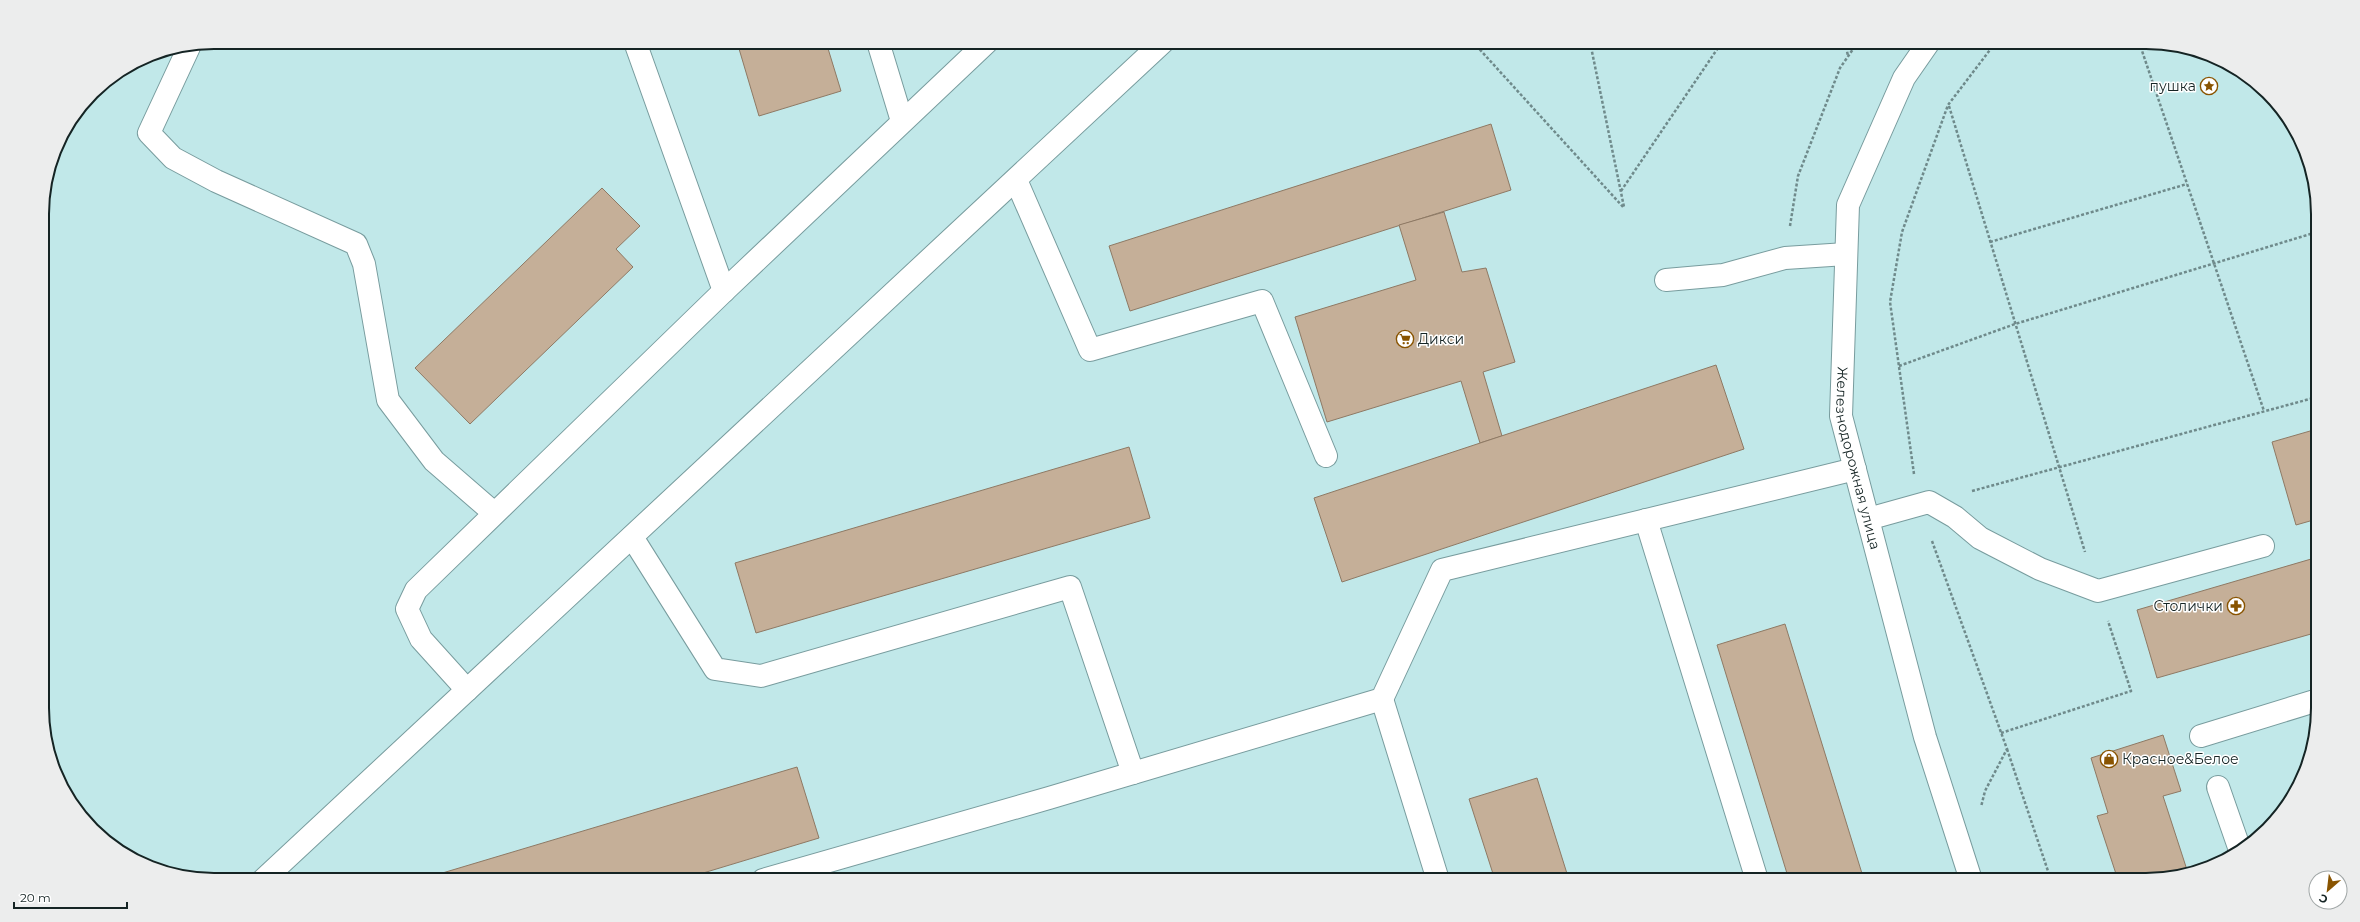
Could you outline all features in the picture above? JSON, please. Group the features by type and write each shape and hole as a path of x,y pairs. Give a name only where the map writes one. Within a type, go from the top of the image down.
{"street":[{"path":"638,49 724,291"},
{"path":"880,49 902,121"},
{"path":"467,690 421,639 407,609 416,590 724,291 979,49"},
{"path":"271,873 1156,49"},
{"name":"Железнодорожная улица","path":"1925,49 1904,78 1848,205 1841,416 1925,737 1969,873"},
{"path":"187,51 149,133 173,158 216,181 356,244 364,264 388,400 434,461 494,513"},
{"path":"1016,180 1090,350 1262,301 1326,456"},
{"path":"1666,280 1723,275 1785,258 1846,254"},
{"path":"1436,873 1382,699 1442,570 1855,469"},
{"path":"1868,519 1924,503 1955,517 1980,538 2040,569 2098,591 2264,546"},
{"path":"1646,520 1755,873"},
{"path":"632,536 715,669 761,676 1070,587 1133,773"},
{"path":"787,873 1382,699"},
{"path":"2201,736 2311,702"},
{"path":"2218,787 2238,845"}],"path":[{"path":"1479,49 1624,208 1591,49"},
{"path":"1621,191 1717,49"},
{"path":"1846,49 1848,57"},
{"path":"1785,258 1798,176 1840,68 1853,49"},
{"path":"1991,49 1948,105 1902,232 1890,302 1899,366 1924,503 2050,873"},
{"path":"2141,49 2264,411"},
{"path":"1948,105 2059,467 2131,691 2001,733"},
{"path":"1990,242 2187,184"},
{"path":"1899,366 2015,324 2311,234"},
{"path":"1924,503 2311,399"},
{"path":"1980,814 1984,791 2007,749"}],"building":[{"path":"739,49 828,49 841,91 759,116"},
{"path":"1491,124 1511,190 1130,311 1109,246"},
{"path":"602,188 640,226 616,249 633,267 470,424 415,368"},
{"name":"Дикси","path":"1444,212 1462,272 1486,268 1515,362 1483,372 1502,436 1480,443 1461,381 1327,422 1295,317 1416,280 1399,225"},
{"path":"1716,365 1744,449 1342,582 1314,498"},
{"path":"2311,431 2311,521 2296,525 2272,442"},
{"path":"1129,447 1150,518 756,633 735,563"},
{"path":"2311,559 2311,634 2157,678 2137,610"},
{"path":"1785,624 1862,873 1787,873 1717,645"},
{"path":"2163,735 2181,791 2163,796 2186,868 2157,873 2116,873 2097,816 2108,813 2091,758"},
{"path":"797,767 819,838 703,873 442,873"},
{"path":"1537,778 1567,873 1493,873 1469,799"}],"place":[{"name":"пушка","path":"2209,86"},
{"name":"Дикси","path":"1405,339"},
{"name":"Столички","path":"2236,606"},
{"name":"Красное&Белое","path":"2109,759"}]}
